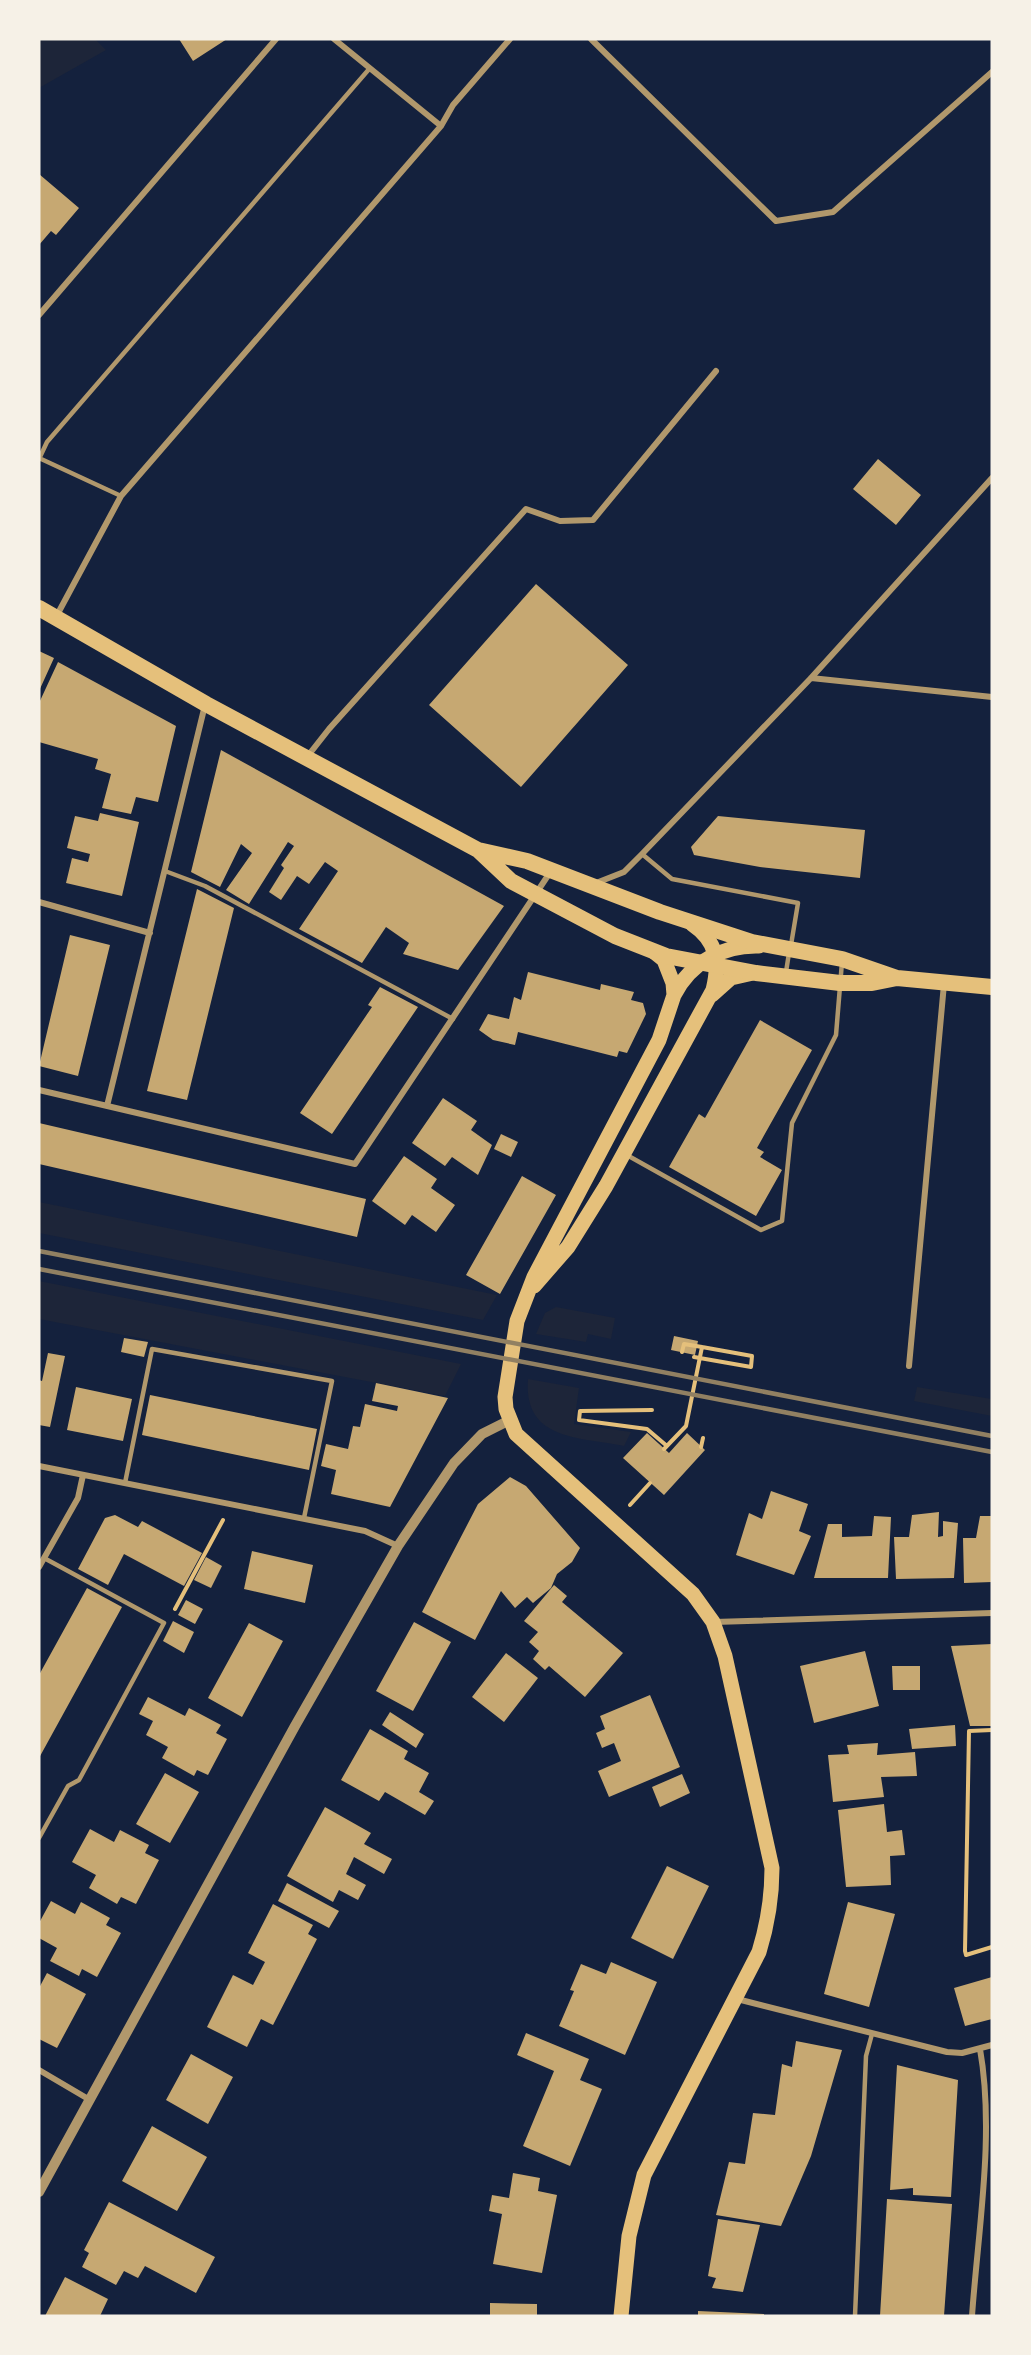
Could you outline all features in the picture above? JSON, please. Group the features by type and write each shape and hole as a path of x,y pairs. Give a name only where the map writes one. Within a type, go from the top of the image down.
{"highway":[{"path":"39,608 206,704 308,757 408,815 478,850 552,870 690,922 767,946 842,959 897,978 992,987"},
{"path":"478,850 511,880 615,936 654,952 700,963 717,960 756,973 840,983 872,983 897,978"}],"main road":[{"path":"528,1292 549,1272 568,1247 625,1154 710,996 717,960 704,933 690,922"},
{"path":"717,960 734,948 767,946"},
{"path":"654,952 669,970 674,995"},
{"path":"621,2316 629,2236 644,2175 659,2142 737,1999 759,1952 768,1923 772,1868 725,1656 713,1622 705,1608 679,1579 516,1434 505,1397 517,1322 528,1292 659,1040 674,995 682,980 700,963"},
{"path":"710,996 731,978 756,973"}],"street":[{"path":"39,315 276,39"},
{"path":"334,39 441,126"},
{"path":"56,617 121,496 441,126 453,105 510,39"},
{"path":"591,39 776,221 832,212 992,72"},
{"path":"308,757 329,729 526,509 560,521 593,520 716,371"},
{"path":"591,885 624,872 642,854 811,678 992,478"},
{"path":"811,678 992,698"},
{"path":"107,1106 206,704"},
{"path":"39,1090 355,1164 538,895 552,870"},
{"path":"39,902 150,933"},
{"path":"909,1366 945,983"},
{"path":"39,2192 295,1726 398,1546 454,1463 482,1434 510,1420"},
{"path":"39,1466 365,1531 398,1546"},
{"path":"39,1567 78,1498 83,1475"},
{"path":"713,1622 992,1613"},
{"path":"737,1999 947,2052 980,2049 992,2045"},
{"path":"972,2316 986,2091 980,2049"},
{"path":"39,2070 90,2100"}],"lane":[{"path":"121,496 39,458 47,442 370,68"},
{"path":"642,854 672,879 798,903 786,977"},
{"path":"165,871 205,886 454,1020"},
{"path":"625,1154 761,1230 782,1221 792,1123 836,1035 842,959"},
{"path":"125,1483 152,1349 332,1381 304,1518"},
{"path":"39,1838 68,1786 79,1780 164,1623 44,1558"},
{"path":"855,2316 866,2056 872,2034"}],"path":[{"path":"682,1352 684,1344 752,1356 751,1366 694,1357"},
{"path":"652,1410 580,1411 579,1420 647,1429 666,1447 686,1426 702,1347"},
{"path":"675,1438 679,1442"},
{"path":"701,1447 703,1438"},
{"path":"615,1521 650,1483"},
{"path":"164,1623 171,1617 231,1504"},
{"path":"992,1730 969,1731 965,1951 966,1955 992,1947"}],"shaded area":[{"path":"39,39 95,39 106,50 39,88"},
{"path":"39,1202 497,1295 483,1320 39,1233"},
{"path":"39,1281 461,1364 445,1396 39,1319"},
{"path":"556,1307 615,1318 611,1339 588,1334 586,1342 536,1334 545,1313"},
{"path":"528,1379 579,1388 574,1424 631,1432 624,1446 573,1437 545,1425 535,1414 529,1399"},
{"path":"917,1387 992,1399 992,1416 914,1401"}],"building":[{"path":"179,39 227,39 193,61"},
{"path":"39,174 79,208 56,235 51,231 39,245"},
{"path":"878,459 921,495 896,525 853,489"},
{"path":"536,584 628,665 521,787 429,705"},
{"path":"39,651 54,658 39,691"},
{"path":"58,662 176,726 158,802 136,797 131,814 102,808 111,774 95,769 98,759 39,742 39,703"},
{"path":"221,750 504,906 458,970 403,954 409,943 386,927 362,963 299,929 338,871 325,862 309,884 297,876 281,900 269,892 284,868 281,865 294,846 288,842 249,904 226,890 252,853 241,844 220,887 191,872"},
{"path":"100,813 139,822 122,896 66,883 72,858 88,862 90,854 67,848 75,816 98,821"},
{"path":"718,816 865,830 860,878 760,867 694,855 691,847"},
{"path":"197,889 234,908 187,1100 147,1091"},
{"path":"70,935 110,945 78,1076 39,1066"},
{"path":"528,972 600,990 601,984 634,992 631,1000 643,1003 646,1014 627,1053 619,1051 617,1057 518,1032 515,1045 493,1040 479,1030 488,1014 509,1019 514,997 521,1000"},
{"path":"380,987 418,1007 332,1134 300,1113 372,1007 368,1005"},
{"path":"760,1020 812,1050 757,1148 764,1152 760,1157 782,1170 756,1216 669,1167 699,1114 705,1118"},
{"path":"443,1098 477,1121 471,1130 492,1145 478,1175 452,1157 445,1166 412,1143"},
{"path":"39,1123 366,1199 357,1237 39,1164"},
{"path":"501,1134 518,1142 511,1157 494,1149"},
{"path":"404,1156 437,1179 431,1188 455,1205 436,1232 412,1215 405,1225 372,1201"},
{"path":"522,1176 556,1195 500,1294 466,1275"},
{"path":"674,1336 698,1341 695,1355 671,1350"},
{"path":"124,1338 148,1342 144,1357 121,1352"},
{"path":"48,1353 65,1356 50,1427 39,1425 39,1380 42,1381"},
{"path":"376,1383 448,1398 390,1507 331,1494 336,1470 321,1466 326,1444 348,1449 353,1426 360,1427 365,1404 397,1411 398,1406 372,1401"},
{"path":"76,1387 132,1399 123,1441 67,1430"},
{"path":"150,1395 317,1429 309,1470 142,1435"},
{"path":"647,1433 669,1453 687,1433 705,1450 664,1495 623,1458"},
{"path":"510,1477 526,1486 580,1548 572,1562 557,1574 551,1588 533,1603 527,1597 515,1608 501,1591 475,1640 422,1612 478,1504"},
{"path":"771,1491 808,1504 799,1531 811,1536 794,1575 736,1555 749,1513 762,1519"},
{"path":"939,1512 938,1537 943,1536 943,1521 958,1523 954,1578 896,1579 894,1537 909,1537 912,1515"},
{"path":"115,1515 138,1527 142,1521 202,1553 184,1586 124,1554 108,1585 78,1569 105,1518"},
{"path":"874,1516 891,1517 888,1578 814,1578 828,1524 842,1524 842,1537 872,1536"},
{"path":"980,1516 992,1516 992,1582 964,1583 963,1538 976,1538"},
{"path":"252,1551 313,1565 305,1603 244,1589"},
{"path":"206,1557 222,1566 211,1588 194,1580"},
{"path":"554,1585 567,1596 562,1602 623,1653 585,1697 549,1666 545,1670 533,1659 539,1651 529,1642 538,1632 524,1621"},
{"path":"87,1588 122,1607 39,1758 39,1675"},
{"path":"186,1600 203,1609 195,1624 178,1615"},
{"path":"173,1621 194,1632 184,1653 163,1641"},
{"path":"414,1622 451,1642 413,1711 376,1691"},
{"path":"249,1623 283,1641 242,1717 208,1698"},
{"path":"992,1644 992,1726 970,1726 951,1646"},
{"path":"865,1651 879,1706 814,1723 800,1666"},
{"path":"506,1653 538,1678 504,1722 472,1697"},
{"path":"892,1666 920,1666 920,1690 893,1690"},
{"path":"650,1695 680,1767 609,1797 598,1771 621,1761 614,1743 602,1748 596,1733 605,1729 600,1716"},
{"path":"148,1697 185,1716 189,1708 221,1725 216,1733 227,1739 208,1775 197,1770 194,1776 162,1758 168,1747 146,1735 153,1721 139,1714"},
{"path":"390,1712 424,1734 416,1748 382,1725"},
{"path":"955,1725 956,1746 912,1749 909,1729"},
{"path":"370,1729 408,1751 404,1759 429,1773 419,1792 434,1801 425,1815 385,1792 379,1801 341,1780"},
{"path":"878,1743 877,1755 915,1752 917,1776 881,1777 884,1797 833,1802 828,1755 849,1754 847,1745"},
{"path":"165,1773 199,1792 170,1843 136,1824"},
{"path":"682,1774 690,1793 660,1807 652,1787"},
{"path":"884,1804 887,1832 902,1830 905,1855 890,1856 891,1885 846,1887 838,1810"},
{"path":"325,1807 371,1833 364,1844 392,1859 384,1874 354,1857 346,1874 366,1885 358,1900 339,1890 333,1902 287,1876"},
{"path":"90,1829 114,1842 120,1830 149,1845 145,1853 159,1860 136,1904 121,1897 117,1904 89,1888 96,1875 72,1862"},
{"path":"667,1866 709,1886 673,1959 631,1938"},
{"path":"287,1883 339,1911 329,1928 278,1901"},
{"path":"51,1901 75,1914 81,1902 110,1918 106,1925 121,1933 97,1977 82,1969 79,1976 50,1961 57,1948 39,1938 39,1923"},
{"path":"848,1902 895,1914 869,2007 824,1994"},
{"path":"273,1904 313,1925 308,1934 317,1939 273,2025 261,2019 247,2047 207,2027 233,1975 253,1985 265,1962 248,1953"},
{"path":"611,1962 657,1982 625,2055 559,2026 574,1991 570,1990 581,1964 606,1974"},
{"path":"47,1973 86,1994 57,2048 39,2039 39,1988"},
{"path":"992,1977 992,2019 965,2026 954,1988"},
{"path":"526,2033 589,2059 580,2080 602,2089 570,2166 523,2146 554,2071 517,2055"},
{"path":"796,2041 842,2050 811,2156 781,2226 716,2215 729,2162 745,2164 753,2113 775,2115 782,2064 792,2067"},
{"path":"191,2054 233,2077 208,2124 166,2100"},
{"path":"897,2065 958,2080 951,2197 913,2195 913,2188 890,2190"},
{"path":"152,2126 207,2157 177,2211 122,2181"},
{"path":"513,2173 540,2178 538,2191 557,2195 542,2273 493,2264 502,2214 489,2211 492,2195 509,2198"},
{"path":"887,2199 952,2204 944,2316 880,2316"},
{"path":"109,2202 215,2257 196,2293 145,2266 138,2278 124,2271 116,2285 82,2267 89,2253 84,2250"},
{"path":"718,2219 760,2225 743,2292 712,2288 716,2278 708,2276"},
{"path":"65,2277 108,2299 100,2316 45,2316"},
{"path":"490,2303 537,2304 537,2316 490,2316"},
{"path":"698,2311 764,2314 764,2316 698,2316"}],"railway":[{"path":"39,1251 992,1436"},
{"path":"39,1269 992,1452"}]}
